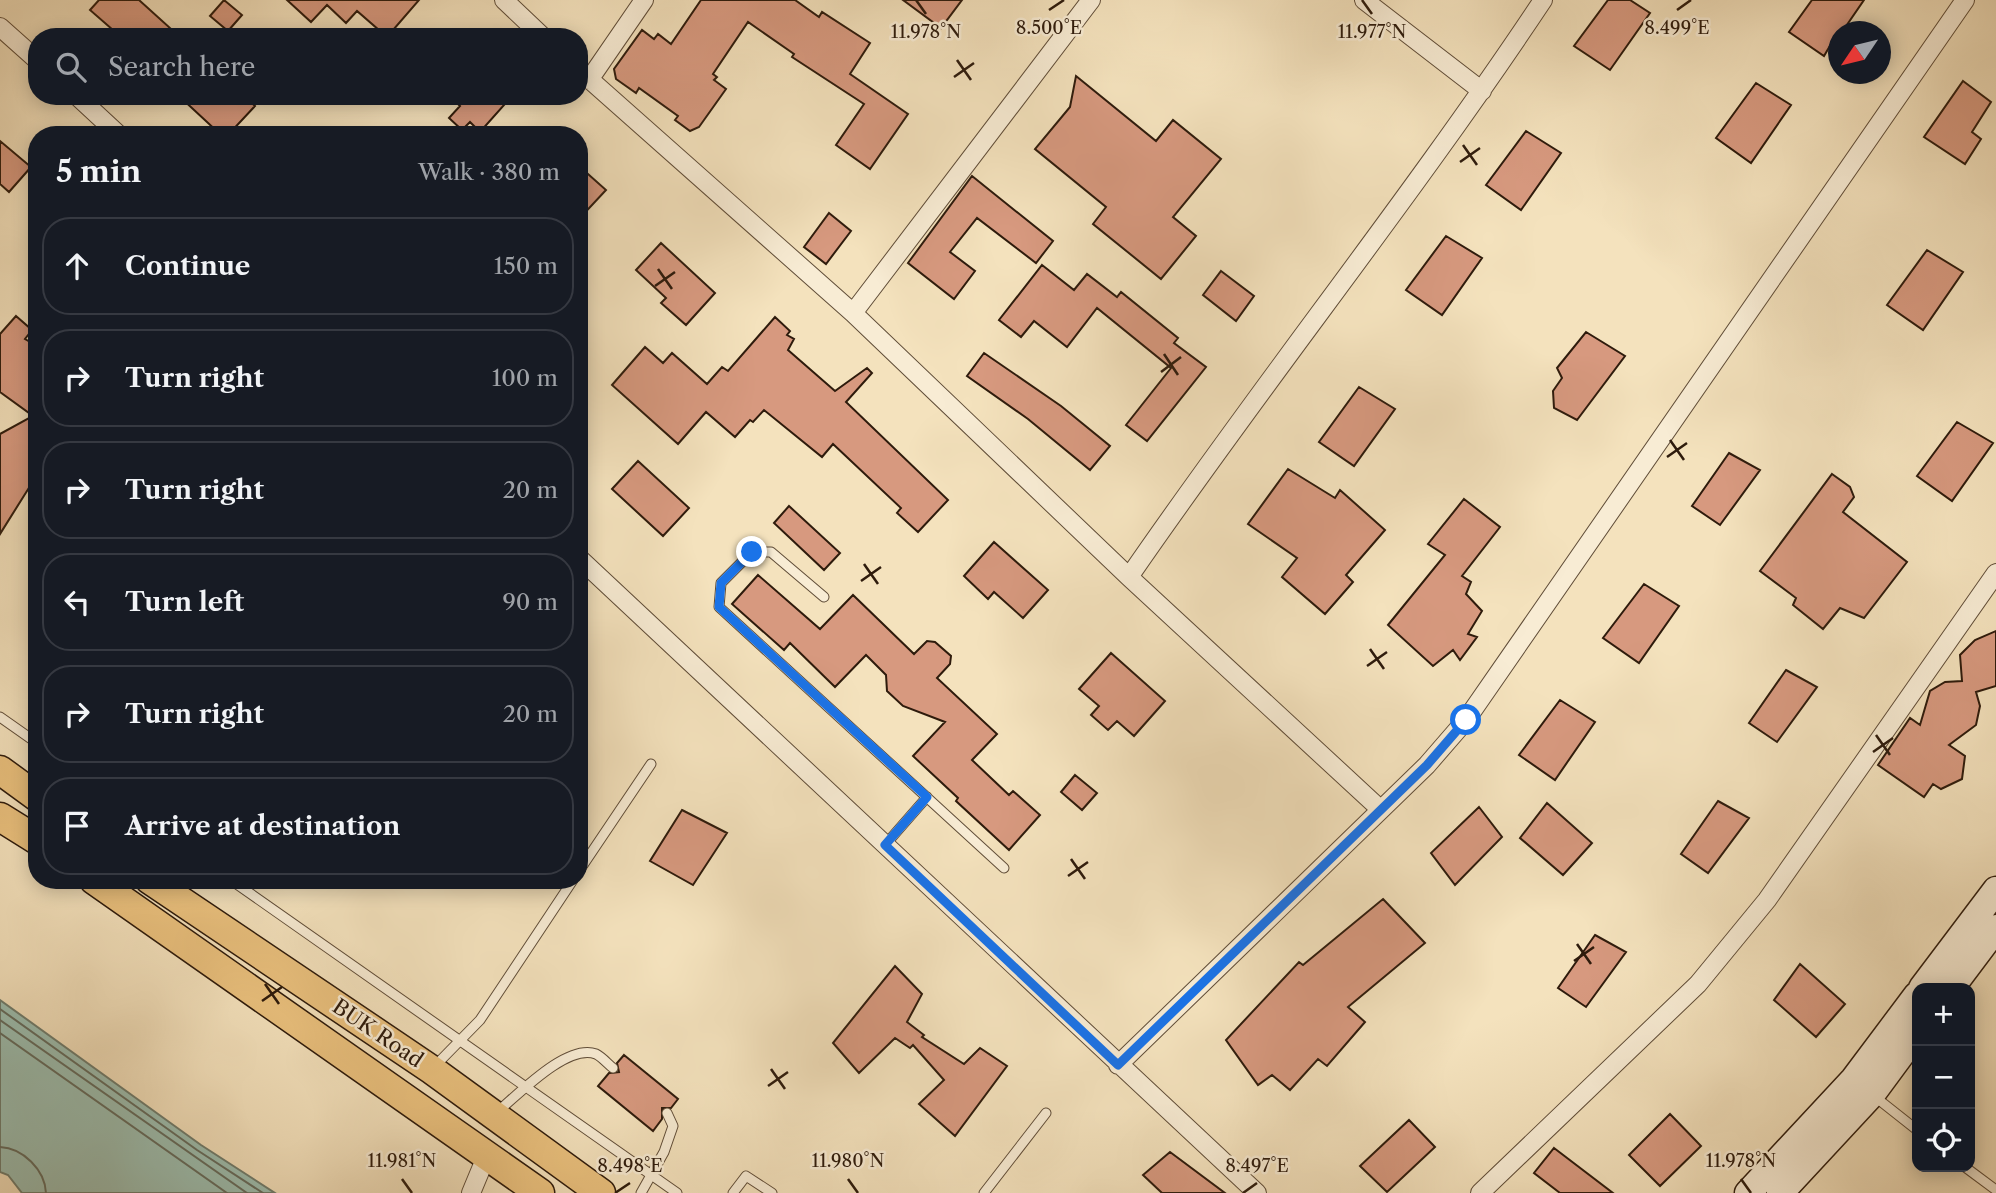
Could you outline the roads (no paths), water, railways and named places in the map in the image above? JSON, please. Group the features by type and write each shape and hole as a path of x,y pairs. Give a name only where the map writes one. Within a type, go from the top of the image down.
{"main road":[{"path":"0,770 28,790"},
{"path":"0,817 28,834"},
{"name":"BUK Road","path":"107,889 540,1193"},
{"name":"BUK Road","path":"165,889 432,1070 601,1193"},
{"path":"1926,983 1996,890"},
{"path":"1955,983 1996,928"},
{"path":"1780,1193 1863,1087 1912,1004"},
{"path":"1748,1193 1912,1038"}],"street":[{"path":"504,0 534,28"},
{"path":"588,70 644,0"},
{"path":"853,313 1091,0"},
{"path":"1364,0 1482,91"},
{"path":"1129,577 1205,467 1482,91 1543,0"},
{"path":"1118,1065 1427,765 1466,720 1965,0"},
{"path":"0,27 28,52"},
{"path":"588,79 853,313 1129,577 1380,809"},
{"path":"87,105 109,126"},
{"path":"588,566 1257,1193"},
{"path":"1480,1193 1698,985 1766,900 1996,573"},
{"path":"471,1193 486,1157"}],"lane":[{"path":"824,597 771,552 752,552 721,583 719,607 1004,868"},
{"path":"0,717 28,737"},
{"path":"588,858 651,764"},
{"path":"885,845 927,797"},
{"path":"244,889 460,1038 650,1177 677,1193"},
{"path":"432,1070 480,1020 567,889"},
{"path":"493,1116 556,1064 577,1053 596,1054 613,1068"},
{"path":"1863,1087 1912,1126"},
{"path":"641,1193 673,1126 667,1113"},
{"path":"984,1193 1046,1113"},
{"path":"1972,1172 1996,1190"},
{"path":"733,1193 746,1176 772,1193"}],"water":[{"path":"0,1000 201,1145 275,1193 22,1193 8,1175 0,1172"}]}
